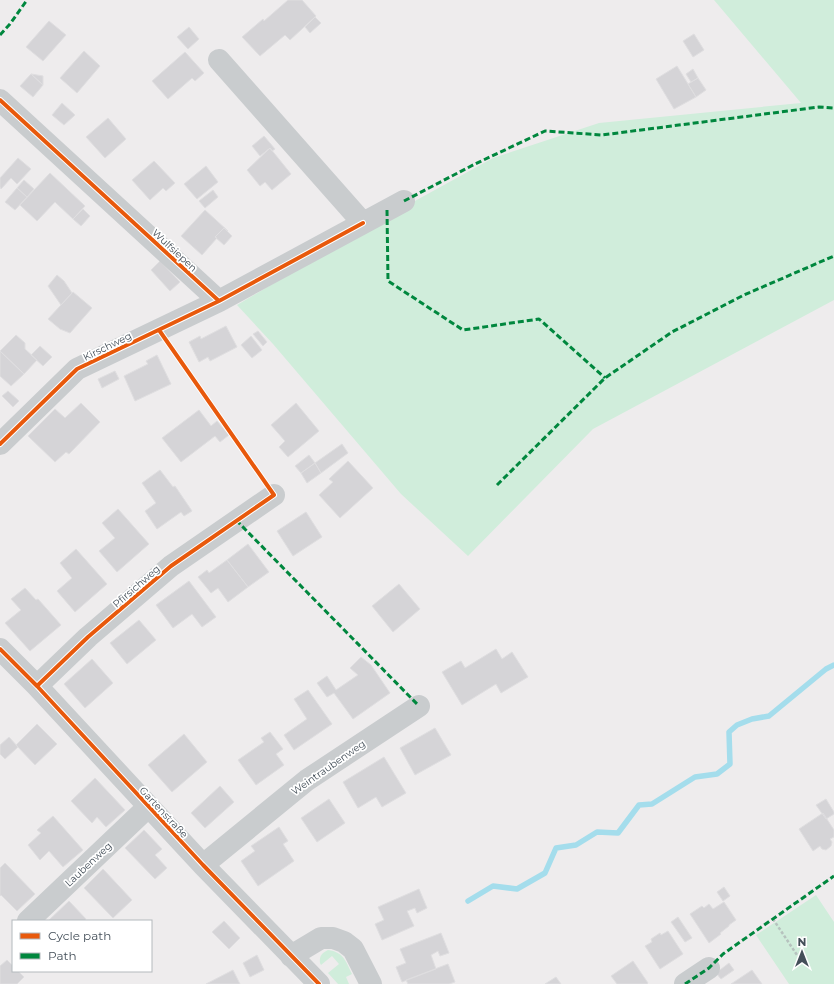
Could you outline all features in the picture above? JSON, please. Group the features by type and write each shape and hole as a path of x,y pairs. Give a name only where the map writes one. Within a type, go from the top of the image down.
{"street":[{"path":"219,60 363,223"},
{"name":"Wulfsiepen","path":"0,100 219,301"},
{"path":"219,301 404,201"},
{"name":"Kirschweg","path":"0,444 77,369 219,301"},
{"name":"Pfirsichweg","path":"37,686 88,637 172,566 274,495"},
{"name":"Gartenstraße","path":"0,649 37,686 148,807 319,984"},
{"name":"Weintraubenweg","path":"203,864 307,780 419,706"},
{"name":"Laubenweg","path":"29,920 148,807"},
{"path":"292,956 321,938 333,938 344,942 353,948 371,984"},
{"path":"685,984 709,968"}],"path":[{"path":"773,919 797,955"}],"green space":[{"path":"714,0 834,0 834,300 593,429 468,556 401,494 273,344 237,305 384,218 493,158 599,123 801,103"},
{"path":"816,895 834,922 834,984 789,984 756,935"},
{"path":"328,950 338,953 344,958 352,974 346,977 349,984 338,984 328,973 339,964 332,956 321,965 321,957"}],"building":[{"path":"288,0 302,0 316,16 290,40 285,35 260,56 242,37 263,19 264,21"},
{"path":"315,17 321,23 310,33 305,27"},
{"path":"49,21 66,35 43,61 26,47"},
{"path":"189,27 199,39 188,49 177,37"},
{"path":"694,34 704,50 693,57 683,41"},
{"path":"84,51 100,66 77,93 60,78"},
{"path":"185,52 204,73 195,81 192,78 168,99 152,81"},
{"path":"677,66 696,97 674,109 656,79"},
{"path":"693,69 698,78 691,82 686,74"},
{"path":"31,74 43,76 43,85"},
{"path":"31,74 43,85 33,97 20,86"},
{"path":"698,78 706,90 696,97 688,84"},
{"path":"62,103 75,115 64,125 52,115"},
{"path":"108,118 126,139 105,158 86,137"},
{"path":"264,136 275,149 272,151 270,148 260,156 252,146"},
{"path":"270,148 291,174 272,190 265,182 260,186 247,170"},
{"path":"18,158 31,169 17,184 11,178 1,189 0,178"},
{"path":"154,161 175,183 166,191 163,188 150,200 132,180"},
{"path":"206,166 218,182 197,199 184,184"},
{"path":"50,173 85,206 73,219 55,202 37,221 20,205"},
{"path":"24,180 34,189 27,197 17,188"},
{"path":"17,188 27,197 15,210 5,202"},
{"path":"213,190 218,197 205,208 199,201"},
{"path":"83,209 90,216 81,226 73,219"},
{"path":"205,210 228,231 224,228 215,237 217,238 202,255 181,236"},
{"path":"224,228 232,236 224,245 215,237"},
{"path":"160,261 180,282 170,291 151,270"},
{"path":"57,275 64,281 72,293 61,305 48,286"},
{"path":"73,292 92,308 70,333 60,329 48,319"},
{"path":"226,326 237,347 210,361 208,357 199,362 189,342 200,336 201,339"},
{"path":"258,331 267,342 263,346 253,334"},
{"path":"16,335 25,343 25,349 37,360 24,374 0,351"},
{"path":"251,336 262,350 252,358 241,345"},
{"path":"40,346 52,357 43,366 31,355"},
{"path":"0,351 24,374 11,386 0,376"},
{"path":"157,355 171,384 135,401 124,376 148,364 146,361"},
{"path":"115,371 119,379 102,388 98,379"},
{"path":"8,391 19,401 13,407 2,396"},
{"path":"81,403 100,422 69,454 66,452 55,462 28,436 55,409 65,418"},
{"path":"296,403 319,431 288,457 279,447 285,441 271,425"},
{"path":"199,410 211,426 217,421 229,435 220,442 215,436 181,462 162,438"},
{"path":"342,444 348,453 321,473 315,463"},
{"path":"309,455 315,463 301,473 295,466"},
{"path":"348,461 373,488 340,518 319,495 333,482 329,479"},
{"path":"315,463 321,473 307,483 301,473"},
{"path":"160,470 173,487 175,486 192,511 184,516 181,512 157,529 145,511 156,503 142,483"},
{"path":"118,509 149,544 117,572 99,551 115,538 102,523"},
{"path":"306,512 322,537 293,556 277,531"},
{"path":"248,544 269,572 248,587 227,560"},
{"path":"76,549 107,584 75,612 57,591 72,578 60,563"},
{"path":"227,560 248,587 228,602 218,588 211,593 198,577 207,570 209,573"},
{"path":"189,581 216,617 202,627 192,614 173,628 156,605"},
{"path":"399,584 420,609 393,632 372,606"},
{"path":"25,588 36,600 38,599 61,625 30,651 5,623 21,610 11,599"},
{"path":"139,620 156,640 127,664 110,643"},
{"path":"496,649 502,659 512,652 528,677 501,693 496,684 462,705 442,672 461,661 465,668"},
{"path":"361,657 371,665 390,693 353,719 334,693 327,697 317,683 327,676 336,690 358,675 350,668"},
{"path":"92,659 113,683 85,708 64,684"},
{"path":"308,690 332,724 294,750 284,735 307,719 294,699"},
{"path":"37,724 57,744 35,765 16,745"},
{"path":"435,728 451,755 415,775 400,748"},
{"path":"270,732 283,749 276,754 284,765 256,785 238,760 264,742 261,738"},
{"path":"184,734 207,762 172,792 148,765"},
{"path":"9,737 18,747 5,759 0,754 0,745"},
{"path":"384,757 406,793 382,807 376,797 358,808 343,782"},
{"path":"95,778 125,810 106,827 97,817 92,823 71,801"},
{"path":"220,786 234,802 205,828 191,813"},
{"path":"329,799 345,823 317,842 301,818"},
{"path":"826,799 834,814 826,819 816,805"},
{"path":"823,813 834,830 834,837 830,839 832,842 831,846 826,850 822,849 820,846 813,851 799,829"},
{"path":"53,816 83,850 63,867 49,851 40,860 28,845 41,833 37,830"},
{"path":"279,827 288,841 283,844 294,861 258,886 241,861 255,851 251,846"},
{"path":"144,830 162,849 155,855 167,868 155,879 125,848"},
{"path":"5,863 35,894 17,911 1,895 0,896 0,868"},
{"path":"103,869 132,900 113,918 84,888"},
{"path":"724,887 730,896 723,901 717,892"},
{"path":"419,889 427,908 417,913 415,908 407,911 414,926 382,940 375,924 384,920 378,907"},
{"path":"69,901 86,919 85,920 49,920"},
{"path":"724,902 736,920 709,943 690,914 702,906 704,908 709,904 713,909"},
{"path":"678,917 692,938 685,942 671,922"},
{"path":"224,921 240,938 229,949 212,932"},
{"path":"668,931 683,954 660,969 645,946 652,942 651,939 660,933 661,935"},
{"path":"441,933 449,953 440,956 438,951 431,955 436,969 402,982 396,967 406,963 400,949"},
{"path":"257,955 264,970 250,977 243,963"},
{"path":"7,960 12,965 12,972 19,972 24,977 17,984 0,984 0,966"},
{"path":"633,961 648,983 617,984 611,976"},
{"path":"729,963 734,970 721,979 716,973"},
{"path":"448,964 455,982 449,984 408,984 406,980"},
{"path":"233,970 240,984 206,984"},
{"path":"752,970 762,984 731,984"},
{"path":"556,977 561,984 545,984"}],"waterway":[{"path":"468,901 493,886 517,889 545,873 556,848 576,845 597,832 618,833 639,805 652,804 695,777 717,774 730,764 729,732 737,725 752,719 769,716 826,669 834,665"}],"marked path":[{"path":"0,35 27,0"},
{"path":"404,201 475,164 545,131 602,135 819,107 834,108"},
{"path":"387,210 388,281 463,330 539,319 605,378"},
{"path":"497,485 605,378 672,332 744,295 834,256"},
{"path":"236,520 419,706"},
{"path":"685,984 709,968 723,954 834,876"}],"cycle path":[{"path":"0,100 219,301"},
{"path":"0,444 77,369 219,301 363,223"},
{"path":"37,686 88,637 171,566 274,495 159,330"},
{"path":"0,649 37,686 203,865 319,984"}]}
